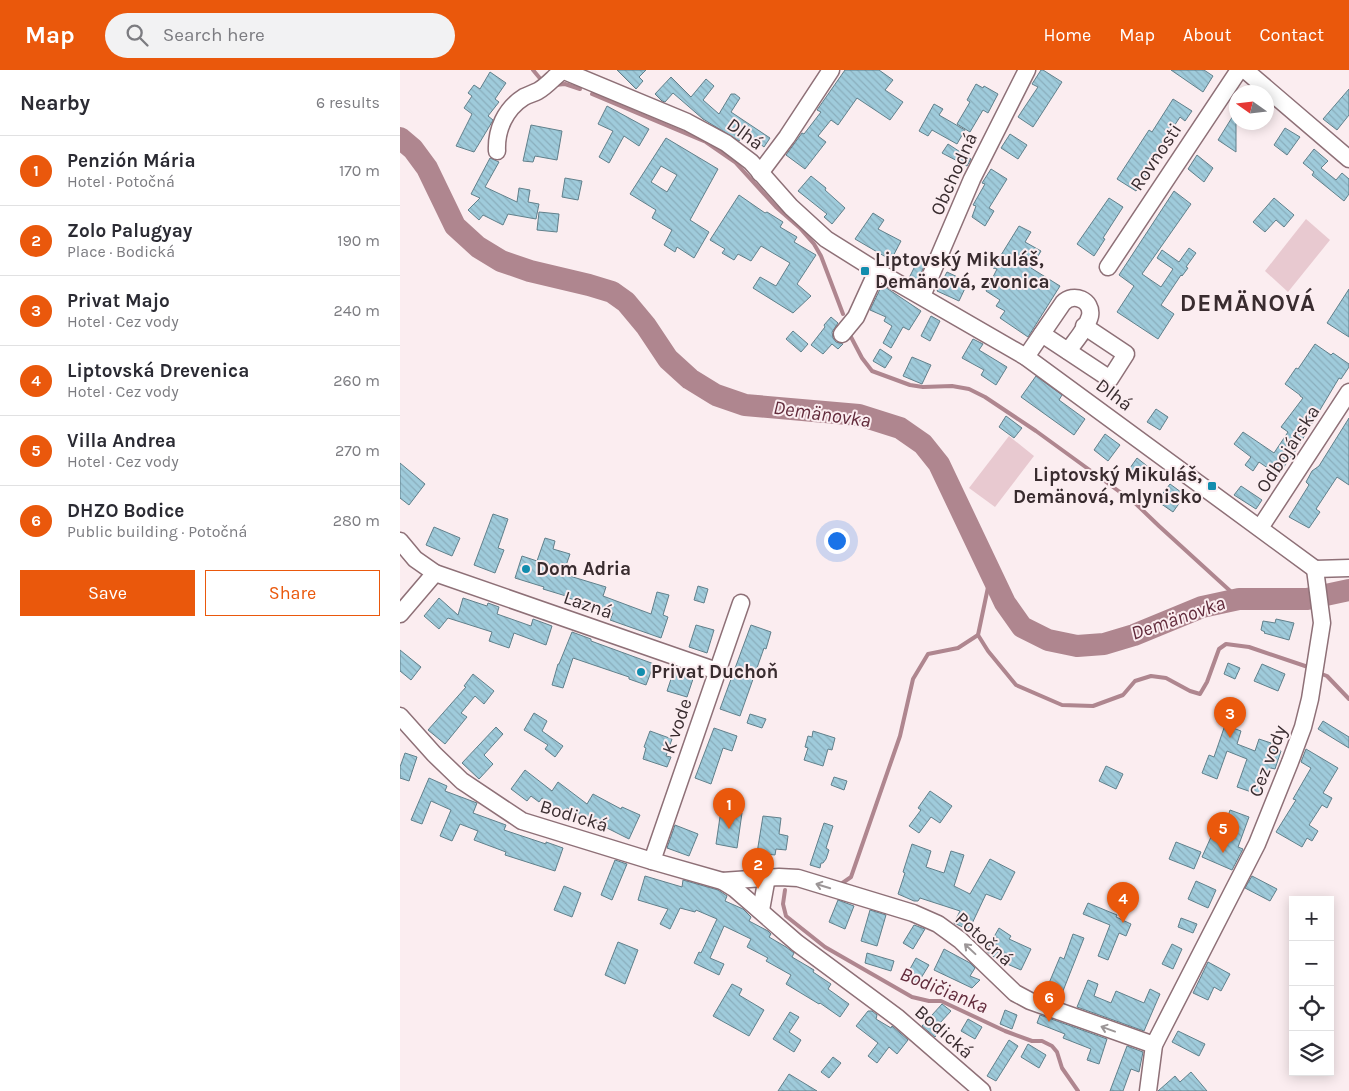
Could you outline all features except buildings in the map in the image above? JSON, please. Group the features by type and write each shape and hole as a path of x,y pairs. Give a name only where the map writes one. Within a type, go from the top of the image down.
{"street":[{"path":"760,173 787,137 831,70"},
{"name":"Obchodná","path":"922,296 972,179 1027,70"},
{"name":"Rovnosti","path":"1108,267 1239,70"},
{"path":"1245,70 1349,159"},
{"path":"497,151 496,139 498,130 511,108 522,98 568,71"},
{"name":"Dlhá","path":"568,71 715,136 744,156 791,207 826,239 1026,357 1315,569"},
{"path":"842,334 856,317 878,271"},
{"path":"1026,357 1063,302 1070,298 1079,298 1089,307 1090,315 1068,351"},
{"path":"1042,334 1110,379 1126,354 1084,326"},
{"name":"Odbojárska","path":"1260,528 1349,392"},
{"name":"Lazná","path":"400,541 415,559 435,572 717,671"},
{"path":"1315,569 1349,568"},
{"name":"Cez vody","path":"1148,1091 1154,1046 1264,827 1303,727 1322,623 1322,609 1315,569"},
{"path":"400,614 435,572"},
{"name":"K vode","path":"652,861 741,603"},
{"name":"Bodická","path":"400,716 434,754 462,781 522,821 722,881 735,889 825,966 898,1018 982,1091"},
{"path":"761,910 767,877"},
{"name":"Potočná","path":"722,881 767,877 798,878 929,919 945,928 960,940 1015,993 1030,1001 1154,1046"}],"shaded area":[{"path":"1306,219 1330,240 1288,292 1265,271"},
{"path":"1009,436 1034,456 995,507 969,488"}],"waterway":[{"path":"533,70 543,82"},
{"path":"555,85 565,84 580,89"},
{"path":"592,94 706,142 735,162 776,207 800,228 814,244 821,256 843,314"},
{"name":"Demänovka","path":"400,138 413,149 427,168 455,226 478,247 501,261 530,271 612,292 626,302 646,326 668,359 690,379 716,395 745,405 859,415 900,428 923,444 939,464 1005,603 1022,627 1048,640 1077,646 1104,644 1134,635 1202,607 1239,599 1307,599 1349,590"},
{"path":"851,337 862,358 872,371 910,385 923,387 952,386 969,389 985,397 1036,431 1135,503 1239,599"},
{"name":"Bodičianka","path":"841,884 851,877 900,736 913,679 928,654 958,648 978,635 991,573"},
{"path":"978,635 988,651 1016,685 1062,705 1093,706 1123,695 1135,681 1151,676 1166,678 1190,691 1200,694 1207,682 1219,649 1226,644 1249,647 1311,668"},
{"path":"1319,673 1327,676 1349,699"},
{"name":"Bodičianka","path":"785,890 783,904 786,916 825,947 912,997 929,1001 941,1001 1005,1031 1032,1041 1042,1041 1052,1046 1057,1052 1062,1068 1078,1091"}],"place":[{"name":"Liptovský Mikuláš, Demänová, zvonica","path":"865,271"},
{"name":"Liptovský Mikuláš, Demänová, mlynisko","path":"1212,486"},
{"name":"Dom Adria","path":"526,569"},
{"name":"Privat Duchoň","path":"641,672"},
{"name":"Privat Majo","path":"1230,738"},
{"name":"Penzión Mária","path":"729,829"},
{"name":"Villa Andrea","path":"1223,853"},
{"name":"Zolo Palugyay","path":"758,889"},
{"name":"Liptovská Drevenica","path":"1123,923"},
{"name":"DHZO Bodice","path":"1049,1022"}],"district":[{"name":"DEMÄNOVÁ","path":"1248,303"}]}
